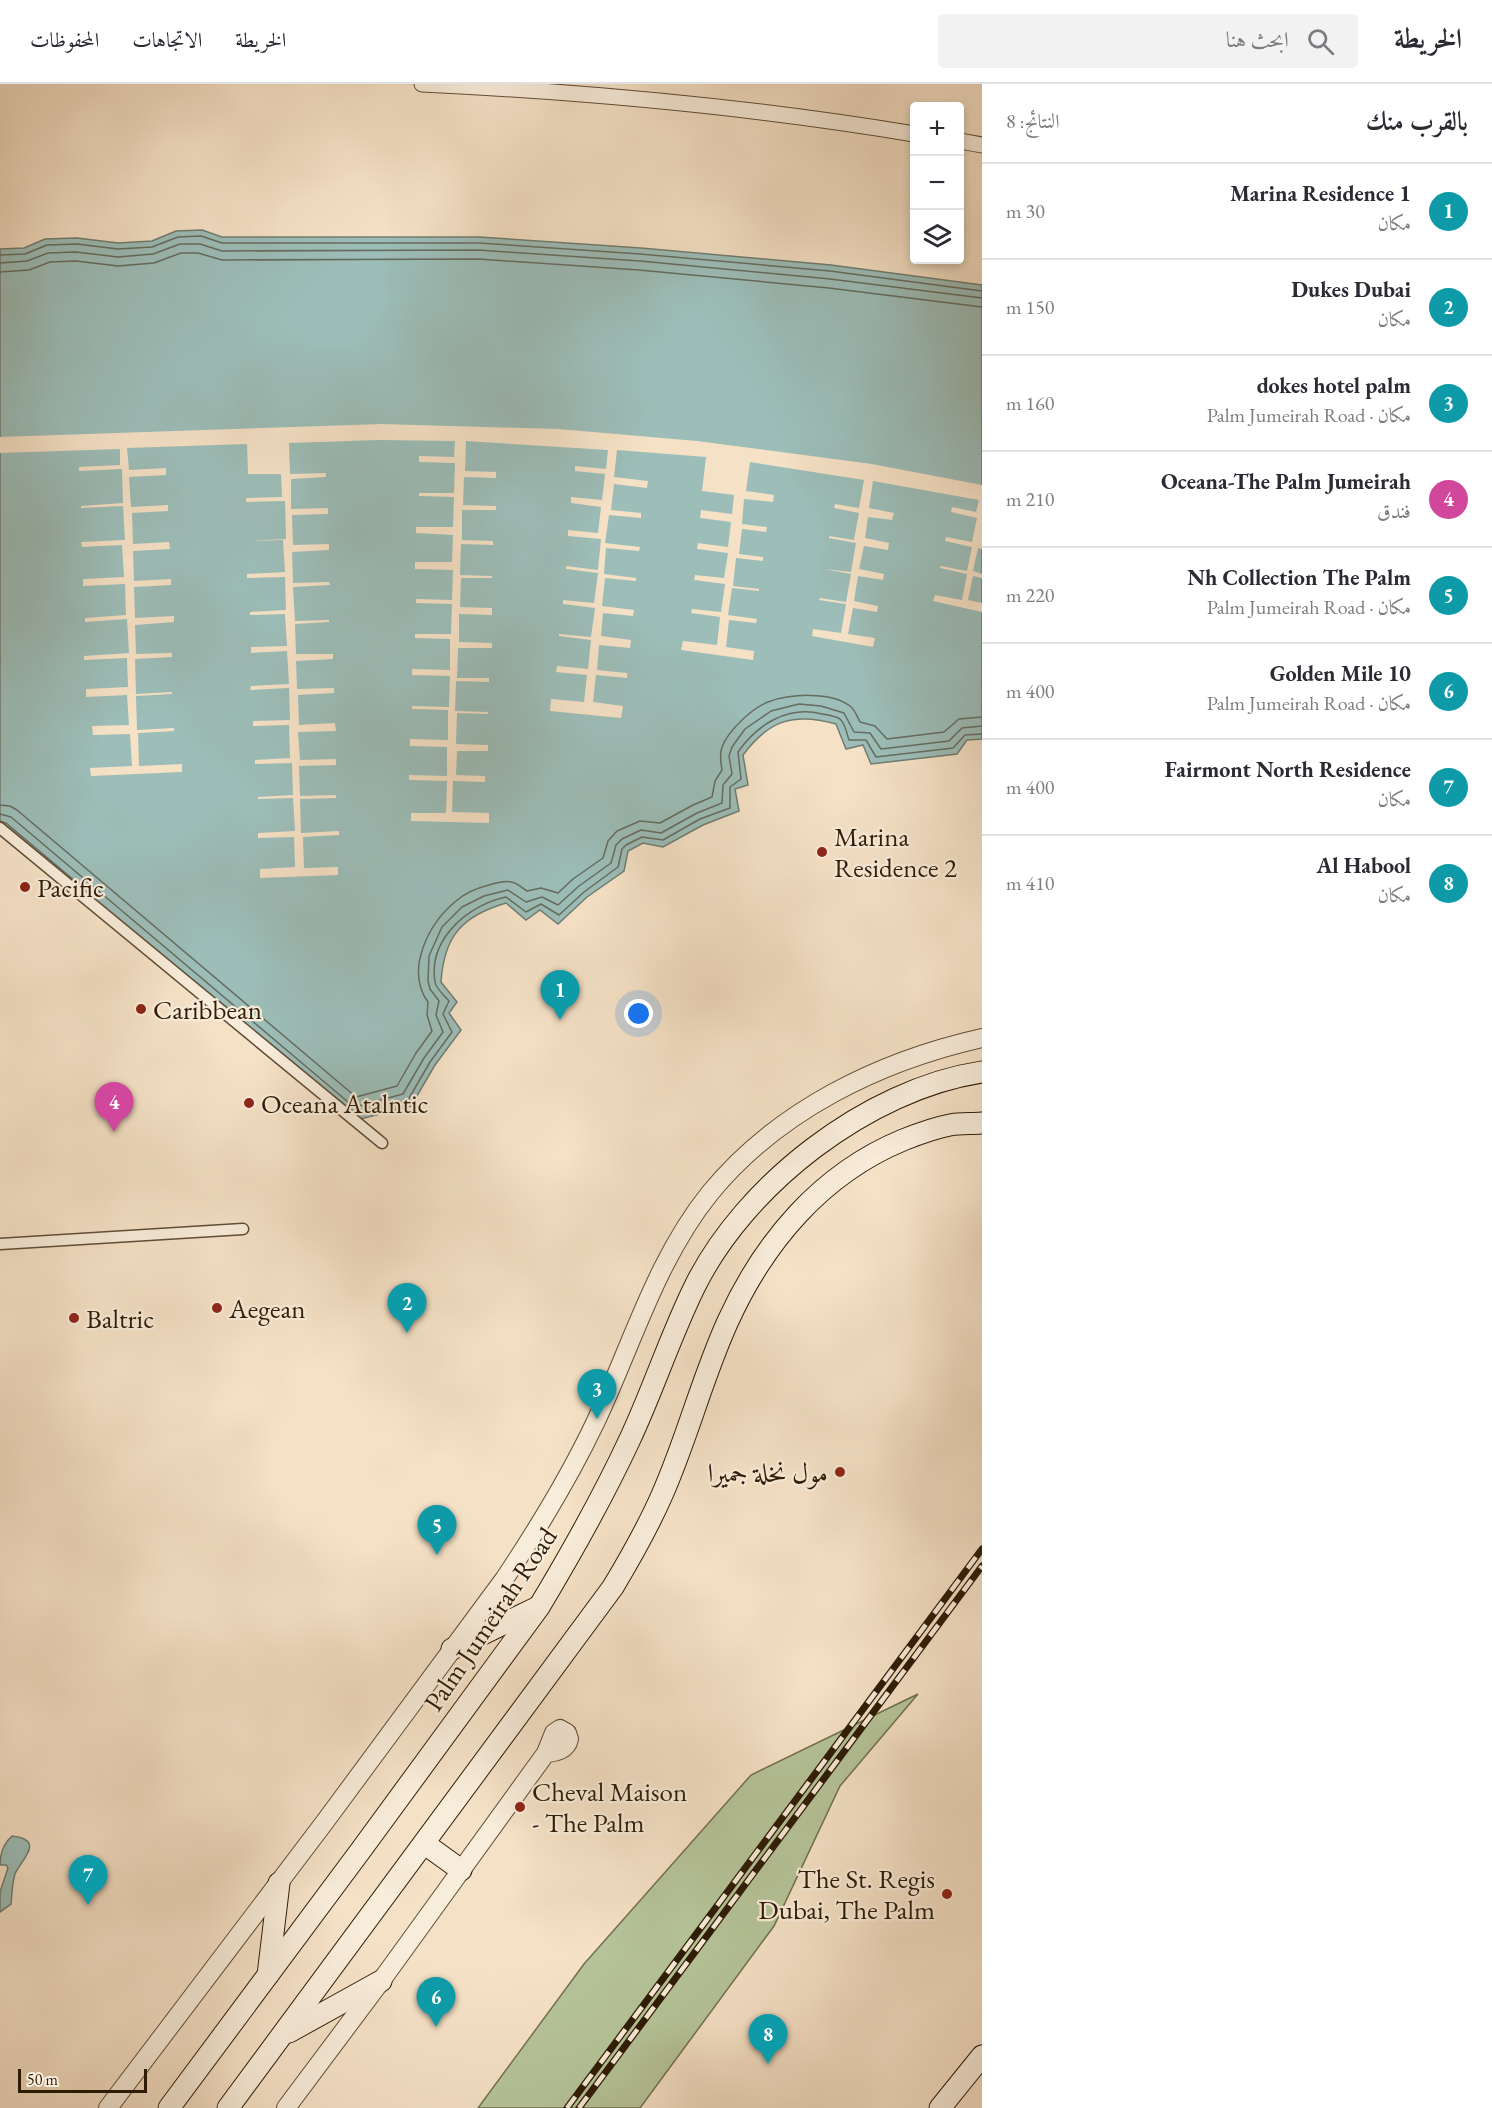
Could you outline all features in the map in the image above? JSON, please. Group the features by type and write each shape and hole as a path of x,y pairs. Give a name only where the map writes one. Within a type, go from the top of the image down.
{"main road":[{"name":"Palm Jumeirah Road","path":"169,2108 539,1607 585,1528 625,1449 694,1288 709,1262 745,1212 811,1149 862,1116 917,1090 946,1080 982,1072"},
{"path":"228,2108 594,1616 631,1558 662,1495 726,1324 752,1274 778,1236 817,1194 854,1165 917,1134 982,1117"},
{"path":"951,1125 982,1123"},
{"path":"452,1649 539,1607"},
{"path":"424,1844 461,1870"},
{"path":"267,1977 279,1883"},
{"path":"283,2035 381,1981"},
{"path":"940,2108 982,2056"}],"street":[{"path":"422,84 682,103 910,133"},
{"path":"964,142 982,145"},
{"path":"0,828 381,1143"},
{"path":"108,2108 279,1883 505,1578 561,1488 596,1420 671,1253 710,1194 759,1146 797,1116 822,1100 891,1065 982,1038"},
{"path":"956,1045 982,1044"},
{"path":"0,1244 243,1229"},
{"path":"286,2108 546,1753"}],"green space":[{"path":"918,1694 840,1786 774,1926 640,2108 478,2108 584,1964 751,1775"}],"water":[{"path":"202,230 222,237 479,237 641,248 831,265 982,285 982,739 967,740 957,754 871,764 863,745 846,749 836,724 821,720 795,719 773,727 753,743 743,755 748,785 735,789 739,811 703,825 663,847 643,843 628,851 624,871 587,897 558,924 540,910 526,920 506,903 478,914 458,930 446,952 441,982 457,1002 449,1013 461,1030 435,1065 411,1106 349,1122 0,825 0,249 24,248 45,239 77,238 118,243 152,241 176,231"},
{"path":"12,1836 22,1838 30,1846 15,1874 11,1904 0,1912 0,1892 8,1868 6,1865 0,1865 1,1857 4,1846"}],"pier":[{"path":"382,424 558,429 697,441 872,464 982,485 982,549 978,548 973,571 982,574 982,578 973,576 968,600 982,603 982,612 933,601 935,595 962,600 967,574 940,568 941,566 967,571 972,547 945,541 946,537 972,542 977,518 951,512 952,507 976,512 979,500 873,481 869,508 894,513 892,520 868,517 865,538 889,543 888,550 864,546 859,569 884,574 883,580 858,576 854,601 878,606 877,612 853,608 848,634 875,638 873,647 812,636 813,629 841,633 846,604 819,600 820,598 846,602 851,574 824,569 851,572 856,543 829,538 829,536 854,540 859,513 834,508 835,504 859,508 864,480 750,462 746,491 774,495 773,502 744,499 742,524 767,527 766,532 742,529 739,554 763,557 763,561 736,558 733,586 759,589 759,591 732,588 728,615 757,619 756,623 729,620 726,647 754,651 753,660 681,650 683,641 717,645 720,617 691,613 692,609 721,612 725,584 694,580 695,575 724,578 728,553 697,549 698,543 728,547 731,522 700,518 701,510 732,514 734,495 702,491 706,457 617,450 614,477 648,481 647,488 614,484 611,510 641,513 641,518 609,515 605,543 640,547 639,551 606,548 604,574 636,578 636,581 605,578 602,606 634,610 633,616 603,613 601,636 631,640 630,648 599,645 597,670 627,673 627,678 596,675 593,702 623,706 621,718 550,711 551,699 584,702 587,675 556,672 557,666 588,669 591,640 559,636 559,634 591,637 595,608 563,604 563,600 594,603 598,573 566,569 566,566 598,570 601,539 568,536 568,530 598,533 601,507 571,503 571,497 602,500 605,474 575,471 575,466 606,469 608,450 466,441 465,471 496,472 496,478 464,477 463,505 496,506 496,510 462,510 462,540 493,541 493,545 461,544 460,575 492,576 492,578 461,578 460,607 492,608 492,615 459,614 459,642 492,643 492,648 458,648 457,678 489,678 489,682 456,681 455,711 488,712 488,714 457,713 456,744 488,745 488,751 457,751 456,775 485,776 485,782 453,781 452,812 489,813 489,823 411,821 411,813 446,813 447,781 409,780 409,775 447,776 447,747 410,746 410,739 448,740 448,710 412,709 412,706 449,707 450,676 412,675 412,669 450,670 450,639 415,638 415,634 451,634 452,604 416,603 416,599 452,600 453,570 415,569 415,562 452,562 453,535 416,533 416,527 453,527 454,497 419,496 419,493 454,493 455,463 419,462 419,456 454,457 455,441 379,440 289,443 290,474 326,473 326,477 291,479 291,509 328,508 328,514 292,515 293,545 329,544 329,550 292,552 293,583 329,582 330,585 293,587 295,621 329,620 329,622 295,624 296,654 333,654 333,659 296,661 297,689 334,688 334,693 298,695 299,725 335,723 336,731 298,732 300,760 336,759 336,765 299,766 300,796 336,795 336,798 300,799 301,833 339,831 339,835 303,837 304,868 338,867 338,875 260,878 260,869 295,867 294,837 258,838 258,833 295,831 293,798 258,799 258,797 293,795 292,763 255,764 255,760 290,758 289,725 253,726 253,721 290,720 289,688 250,690 251,686 289,684 287,651 251,653 251,647 287,646 285,614 250,615 250,612 286,610 285,577 247,578 247,574 285,572 283,540 250,541 286,539 285,501 246,502 246,498 282,497 281,474 248,474 247,444 127,448 129,470 166,468 166,475 129,477 131,507 168,505 168,511 132,513 133,544 169,542 170,549 133,551 134,581 171,579 171,585 134,587 135,618 174,616 174,622 135,625 136,654 172,653 172,657 135,659 136,694 172,692 172,694 136,696 137,730 174,728 174,731 138,733 139,766 182,764 182,772 91,776 90,768 132,766 130,734 93,735 92,726 129,725 127,695 86,697 86,689 128,687 127,658 84,660 84,656 129,653 127,619 85,622 85,618 126,615 125,584 83,586 83,579 124,577 122,545 82,547 81,542 125,540 123,506 81,508 81,506 123,503 122,469 79,471 79,467 120,465 120,449 0,453 0,437"}],"railway":[{"path":"567,2108 982,1549"},
{"path":"579,2108 982,1566"}],"place":[{"name":"Marina Residence 2","path":"822,852"},
{"name":"Pacific","path":"25,887"},
{"name":"Caribbean","path":"141,1009"},
{"name":"Marina Residence 1","path":"560,1020"},
{"name":"Oceana Atalntic","path":"249,1103"},
{"name":"Oceana-The Palm Jumeirah","path":"114,1132"},
{"name":"Aegean","path":"217,1308"},
{"name":"Baltric","path":"74,1318"},
{"name":"Dukes Dubai","path":"407,1333"},
{"name":"dokes hotel palm","path":"597,1419"},
{"name":"مول نخلة جميرا","path":"840,1472"},
{"name":"Nh Collection The Palm","path":"437,1555"},
{"name":"Cheval Maison - The Palm","path":"520,1807"},
{"name":"The St. Regis Dubai, The Palm","path":"947,1894"},
{"name":"Fairmont North Residence","path":"88,1905"},
{"name":"Golden Mile 10","path":"436,2027"},
{"name":"Al Habool","path":"768,2064"}]}
